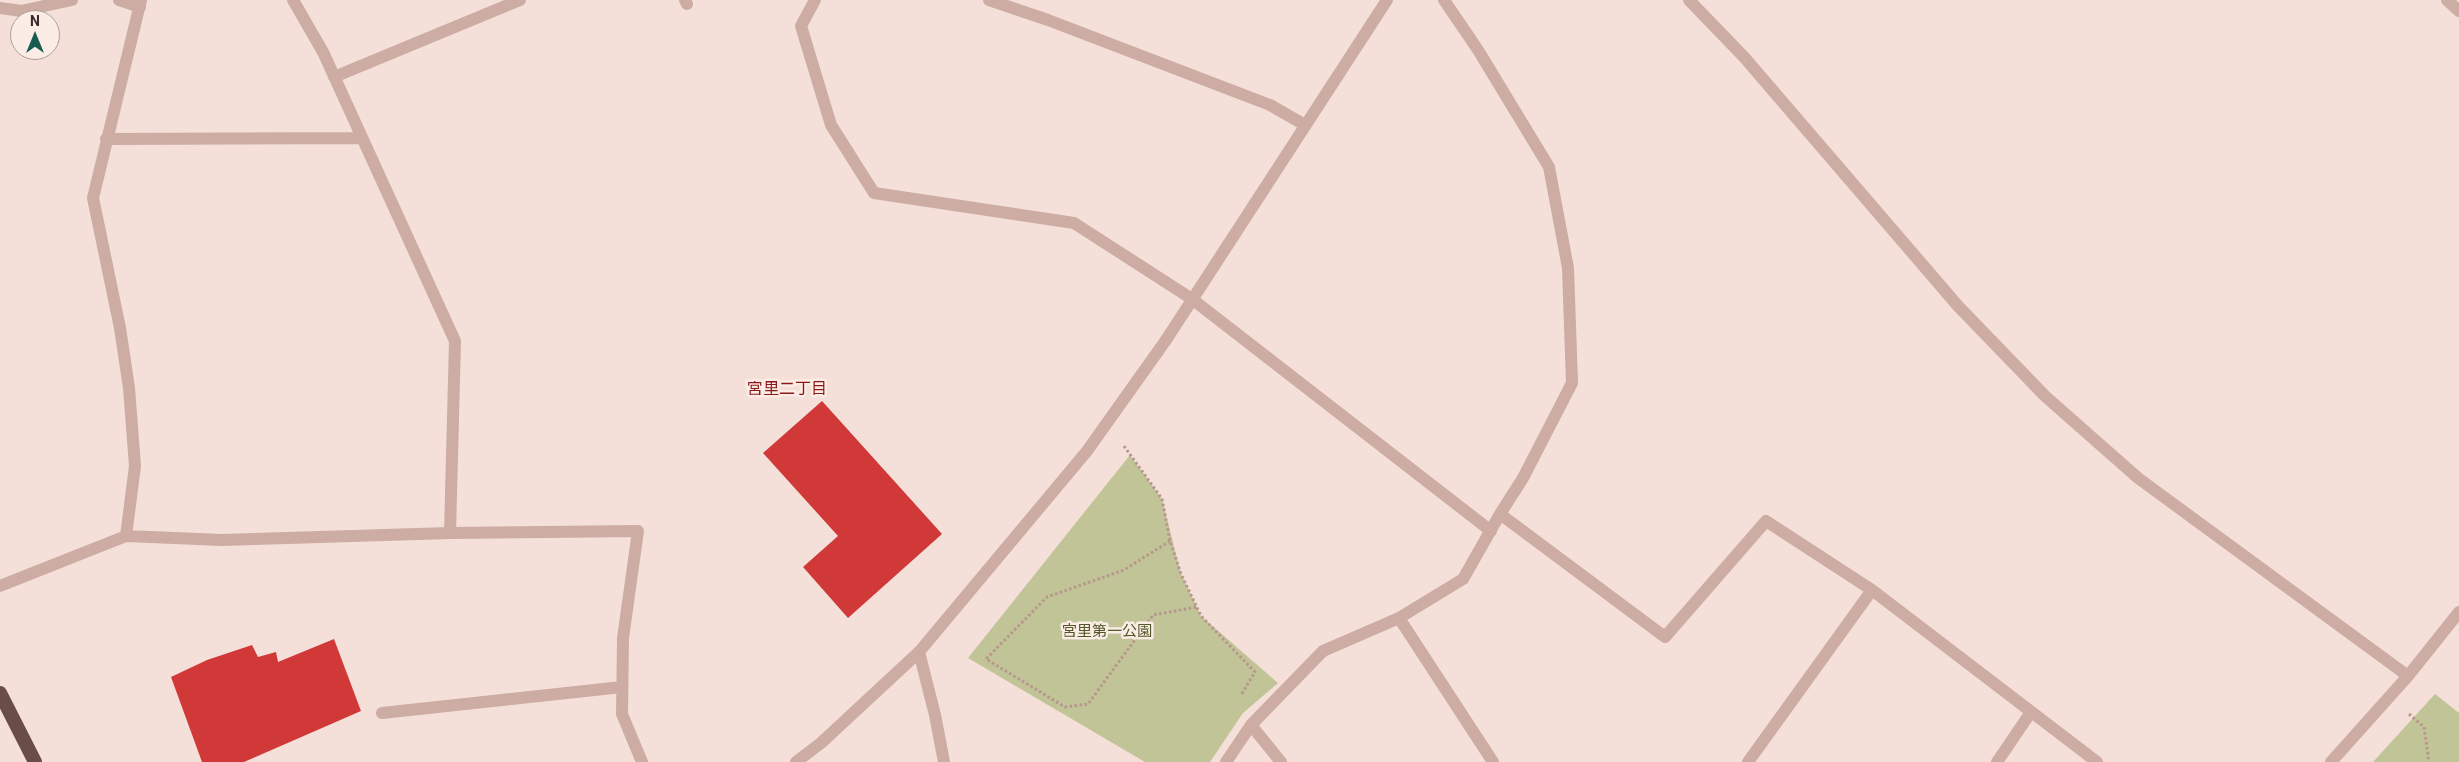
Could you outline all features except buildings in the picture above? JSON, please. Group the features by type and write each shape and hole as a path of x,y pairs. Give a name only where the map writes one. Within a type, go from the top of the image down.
{"highway":[{"path":"0,693 35,762"}],"street":[{"path":"0,8 20,11 72,0"},
{"path":"118,0 140,4 92,198 120,328 129,388 135,466 126,536"},
{"path":"293,0 323,52 455,341 450,533"},
{"path":"334,77 520,0"},
{"path":"815,0 801,26 831,125 874,193 1074,223 1192,299 1491,531"},
{"path":"988,0 1048,20 1270,104 1304,125"},
{"path":"796,762 821,743 920,652 1087,451 1166,340 1387,0"},
{"path":"1226,762 1251,725 1323,651 1399,618 1463,578 1500,514 1524,478 1572,383 1568,268 1549,167 1478,50 1444,0"},
{"path":"1689,0 1744,57 1958,306 2045,396 2138,478 2408,676"},
{"path":"2447,0 2459,11"},
{"path":"106,139 362,138"},
{"path":"1500,514 1665,637 1766,521 1872,590 2096,762"},
{"path":"0,586 126,536 222,540 450,533 638,531 623,638 622,714 642,762"},
{"path":"1748,762 1872,590"},
{"path":"2330,762 2408,676 2459,612"},
{"path":"1399,618 1493,762"},
{"path":"920,652 944,762"},
{"path":"382,713 622,687"},
{"path":"1997,762 2031,712"},
{"path":"1251,725 1281,762"}],"path":[{"path":"1120,441 1162,499 1170,541 1181,574 1201,616 1255,672 1240,696"},
{"path":"1170,541 1124,570 1047,597 986,659 1065,707 1088,704 1153,615 1197,607"},
{"path":"2401,707 2424,727 2429,762"}],"green space":[{"name":"宮里第一公園","path":"1130,455 1162,499 1181,574 1201,616 1278,683 1243,713 1210,762 1145,762 968,658"},
{"path":"2435,694 2459,713 2459,762 2373,762"}],"district":[{"name":"宮里二丁目","path":"787,390"}]}
